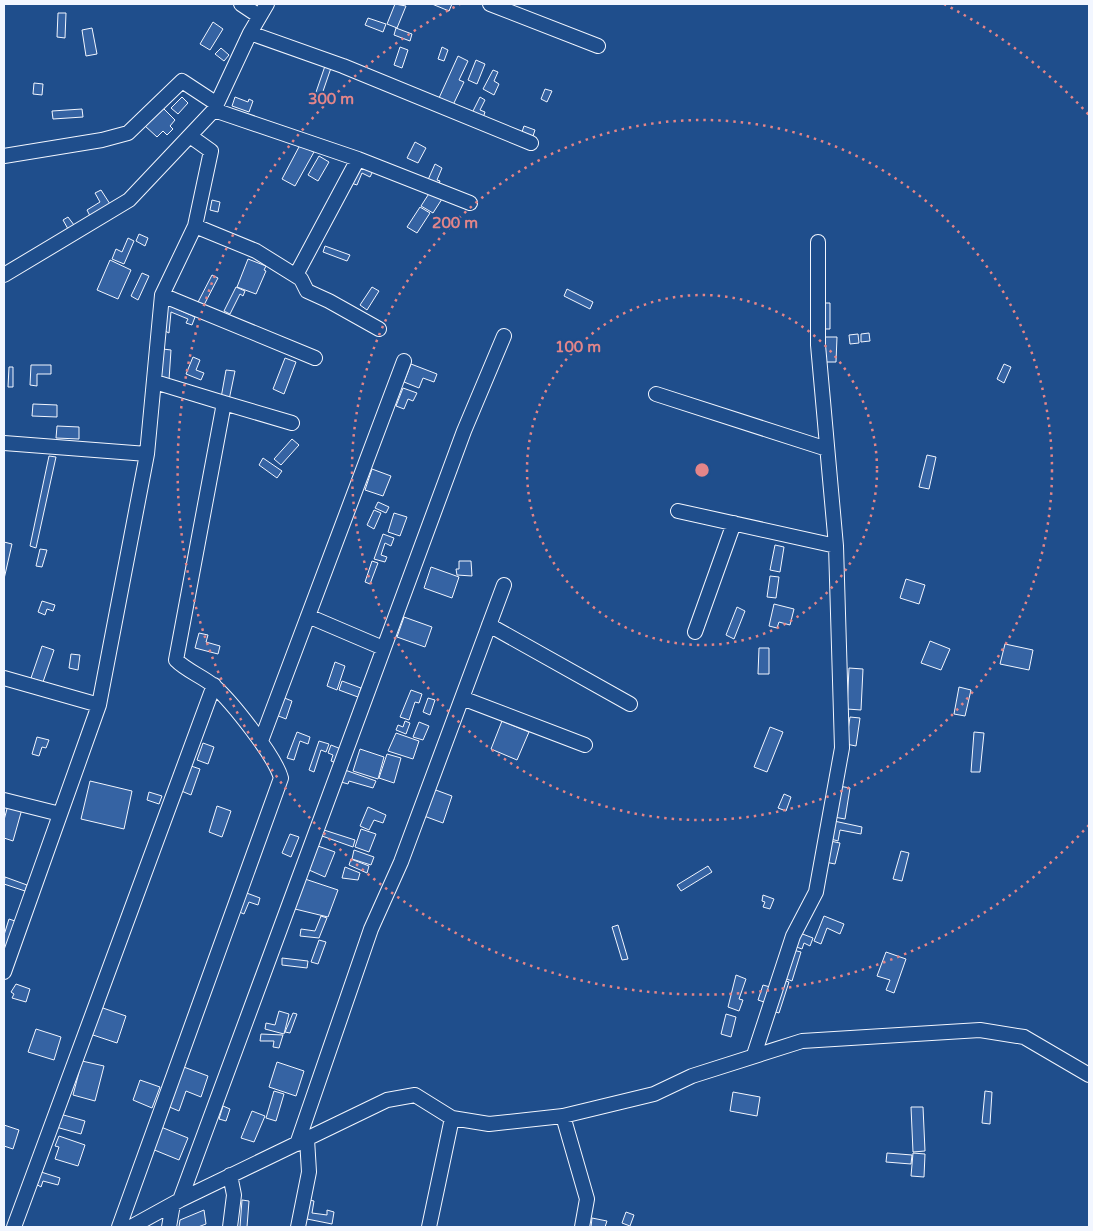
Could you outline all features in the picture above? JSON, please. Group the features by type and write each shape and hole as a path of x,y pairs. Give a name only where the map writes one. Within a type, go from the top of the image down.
{"street":[{"path":"4,275 129,200 190,136 215,107 263,10 242,4"},
{"path":"490,4 598,46"},
{"path":"250,33 343,66 530,143"},
{"path":"4,156 102,140 128,133 182,82 215,107 358,159 470,204"},
{"path":"4,972 98,705 147,454 162,295 195,226 211,152 190,136"},
{"path":"296,275 358,159"},
{"path":"195,226 256,251 302,279 307,291 379,329"},
{"path":"754,1055 793,936 816,892 842,748 836,546 818,345 818,242"},
{"path":"162,295 315,358"},
{"path":"169,1227 464,431 504,336"},
{"path":"261,741 404,361"},
{"path":"155,382 292,423"},
{"path":"656,394 827,449"},
{"path":"119,1227 281,778 278,768 261,741 214,686 176,660 224,403"},
{"path":"4,443 147,454"},
{"path":"678,511 836,546"},
{"path":"695,632 734,524"},
{"path":"298,1227 310,1172 302,1141 371,929 401,862 504,585"},
{"path":"308,616 384,648"},
{"path":"489,625 630,704"},
{"path":"4,678 98,705"},
{"path":"14,1227 214,686"},
{"path":"462,698 585,745"},
{"path":"4,800 60,814"},
{"path":"131,1227 230,1175 387,1100 415,1096 452,1118 489,1124 563,1116 654,1094 692,1076 802,1041 980,1030 1024,1038 1089,1075"},
{"path":"563,1116 586,1199 582,1227"},
{"path":"429,1227 452,1118"},
{"path":"230,1175 234,1195 230,1227"}],"building":[{"path":"395,4 406,6 397,28 387,24"},
{"path":"432,4 452,4 449,11"},
{"path":"58,13 66,13 65,38 57,37"},
{"path":"368,18 386,24 383,32 365,25"},
{"path":"213,22 223,29 210,50 200,44"},
{"path":"92,28 97,54 86,56 82,30"},
{"path":"396,28 412,34 410,41 394,35"},
{"path":"400,47 408,50 402,68 394,65"},
{"path":"442,47 448,50 444,61 438,59"},
{"path":"221,48 229,55 224,61 215,54"},
{"path":"458,56 468,61 459,80 464,82 453,105 439,98"},
{"path":"476,60 485,64 477,84 468,80"},
{"path":"326,63 332,65 320,100 314,98"},
{"path":"493,70 498,72 494,81 499,84 494,95 483,89"},
{"path":"34,83 43,84 42,95 33,94"},
{"path":"545,89 552,91 547,102 541,99"},
{"path":"182,97 188,103 178,114 171,108"},
{"path":"235,97 248,102 249,99 253,101 249,112 232,106"},
{"path":"480,97 485,100 480,110 485,112 483,118 472,113"},
{"path":"162,107 175,120 170,126 173,129 167,135 163,131 157,137 144,125"},
{"path":"82,109 83,117 53,119 52,111"},
{"path":"524,126 535,130 533,136 522,132"},
{"path":"415,142 426,148 418,163 407,158"},
{"path":"300,145 314,152 295,186 282,179"},
{"path":"319,156 329,162 318,181 308,175"},
{"path":"435,164 442,168 437,180 440,181 438,187 427,182"},
{"path":"359,165 373,171 370,177 362,173 357,185 351,183"},
{"path":"101,190 110,204 90,216 87,210 100,202 95,193"},
{"path":"430,192 442,199 433,213 421,206"},
{"path":"212,200 220,202 218,212 210,210"},
{"path":"420,207 430,213 417,233 407,227"},
{"path":"68,217 74,225 68,229 63,220"},
{"path":"139,234 148,238 145,246 136,241"},
{"path":"128,238 134,241 124,264 112,259 116,249 122,252"},
{"path":"325,246 350,255 347,261 323,252"},
{"path":"248,259 266,266 264,270 266,271 256,294 237,287"},
{"path":"110,260 131,270 118,299 97,290"},
{"path":"142,273 149,276 138,300 131,296"},
{"path":"212,275 218,278 203,307 197,304"},
{"path":"236,287 245,291 243,296 240,294 230,314 224,311"},
{"path":"372,287 379,291 367,310 360,305"},
{"path":"567,289 593,302 590,309 564,296"},
{"path":"824,303 830,303 830,329 824,329"},
{"path":"166,304 195,317 192,325 186,323 188,319 171,312 169,333 165,331"},
{"path":"869,333 870,341 861,342 861,334"},
{"path":"858,334 859,343 850,344 849,335"},
{"path":"824,337 837,337 836,362 823,362"},
{"path":"163,349 171,350 169,380 161,380"},
{"path":"193,357 200,360 196,370 204,373 201,380 186,374"},
{"path":"285,358 296,362 284,394 273,389"},
{"path":"411,364 437,374 434,382 423,378 419,388 404,382"},
{"path":"1004,364 1011,367 1004,383 997,379"},
{"path":"31,365 51,365 51,374 37,374 37,386 30,385"},
{"path":"9,367 13,367 13,387 8,387"},
{"path":"226,370 235,371 229,400 221,398"},
{"path":"403,388 417,393 413,401 408,399 404,409 396,406"},
{"path":"33,404 57,405 57,417 32,416"},
{"path":"57,426 79,427 79,439 56,438"},
{"path":"292,439 299,445 281,465 274,459"},
{"path":"927,455 936,457 929,489 919,487"},
{"path":"49,456 56,457 36,548 30,546"},
{"path":"263,458 282,471 277,478 259,465"},
{"path":"372,469 391,476 383,496 365,490"},
{"path":"378,502 389,507 386,513 375,508"},
{"path":"374,510 381,513 374,529 367,525"},
{"path":"394,513 407,517 400,536 388,532"},
{"path":"383,534 394,538 391,546 385,543 381,555 387,557 385,562 374,559"},
{"path":"4,542 12,544 4,579"},
{"path":"775,545 784,547 780,572 770,570"},
{"path":"40,549 47,550 42,567 36,566"},
{"path":"372,561 378,563 370,584 365,582"},
{"path":"459,561 471,561 472,576 457,575 456,569 459,569"},
{"path":"431,567 459,577 452,598 424,588"},
{"path":"770,576 779,577 776,598 767,597"},
{"path":"906,579 925,585 919,604 900,598"},
{"path":"42,601 55,605 53,611 47,609 45,615 38,612"},
{"path":"774,604 794,609 790,625 779,622 777,628 769,626"},
{"path":"737,607 745,611 734,639 726,635"},
{"path":"404,617 432,627 425,647 397,637"},
{"path":"199,633 208,635 206,642 220,646 218,654 195,648"},
{"path":"930,641 950,649 941,670 921,663"},
{"path":"1005,644 1033,650 1029,670 1000,664"},
{"path":"42,646 54,650 43,682 31,678"},
{"path":"759,648 769,648 769,674 758,674"},
{"path":"71,654 80,655 78,670 69,668"},
{"path":"335,662 345,666 337,690 327,686"},
{"path":"849,668 863,669 861,710 847,709"},
{"path":"342,681 361,688 358,697 339,690"},
{"path":"959,687 971,690 965,716 954,714"},
{"path":"411,690 422,694 419,703 415,702 409,720 400,717"},
{"path":"282,697 292,701 286,719 276,715"},
{"path":"428,698 435,700 430,715 423,712"},
{"path":"850,717 860,718 856,746 846,744"},
{"path":"405,721 410,723 406,734 396,730 398,725 403,727"},
{"path":"502,721 529,732 517,760 491,749"},
{"path":"419,722 429,726 423,740 413,737"},
{"path":"770,727 783,732 767,772 754,767"},
{"path":"297,732 310,737 308,744 300,741 294,760 287,758"},
{"path":"974,732 984,733 980,772 971,772"},
{"path":"396,733 419,741 413,759 388,751"},
{"path":"37,737 49,740 46,748 42,747 39,756 32,754"},
{"path":"319,741 329,744 326,752 321,750 314,772 309,770"},
{"path":"203,743 214,747 208,764 197,760"},
{"path":"331,745 341,749 336,763 331,761 333,755 328,753"},
{"path":"360,749 384,757 378,779 353,771"},
{"path":"387,754 401,758 394,783 379,778"},
{"path":"188,765 200,769 191,795 179,790"},
{"path":"345,770 376,781 373,788 349,781 348,784 341,782"},
{"path":"90,781 132,791 124,829 81,819"},
{"path":"839,786 850,788 845,819 834,817"},
{"path":"433,789 452,796 443,823 424,816"},
{"path":"149,792 162,796 159,804 147,800"},
{"path":"784,794 791,797 786,811 778,808"},
{"path":"8,805 22,809 13,841 4,838 4,820"},
{"path":"217,806 231,811 222,837 209,832"},
{"path":"368,807 386,815 383,823 374,820 369,830 360,826"},
{"path":"834,821 862,827 861,834 840,830 838,841 831,839"},
{"path":"361,829 376,834 369,852 355,847"},
{"path":"324,830 355,840 353,847 322,836"},
{"path":"290,834 299,837 291,857 282,853"},
{"path":"830,841 840,843 835,864 825,862"},
{"path":"318,846 335,852 325,877 309,870"},
{"path":"354,850 374,857 371,865 352,859"},
{"path":"901,851 909,853 902,881 893,879"},
{"path":"351,859 369,866 367,873 349,865"},
{"path":"708,866 712,872 681,891 677,885"},
{"path":"345,867 360,873 358,880 342,878"},
{"path":"5,877 27,885 25,891 4,884"},
{"path":"305,879 338,890 328,917 295,909"},
{"path":"244,892 260,898 258,905 249,902 244,914 237,911"},
{"path":"763,895 774,899 770,909 763,907 765,902 762,901"},
{"path":"321,916 327,918 319,938 300,936 301,929 315,931"},
{"path":"824,916 844,924 840,934 827,928 821,944 814,941"},
{"path":"9,919 15,921 4,953 4,935"},
{"path":"618,925 628,959 622,960 612,927"},
{"path":"800,933 813,938 810,946 804,943 802,949 794,946"},
{"path":"319,940 326,942 318,964 311,962"},
{"path":"793,950 801,952 792,981 784,978"},
{"path":"886,952 906,959 894,993 886,990 890,980 877,976"},
{"path":"282,958 308,961 307,968 282,965"},
{"path":"736,975 746,979 739,999 743,1000 739,1011 728,1007"},
{"path":"783,980 789,982 779,1013 772,1011"},
{"path":"16,984 30,989 26,1002 12,998 14,994 11,992"},
{"path":"763,985 770,987 764,1002 758,1000"},
{"path":"100,1007 126,1016 117,1043 90,1034"},
{"path":"279,1011 289,1014 284,1034 265,1029 266,1023 275,1025"},
{"path":"293,1013 297,1014 290,1033 285,1032"},
{"path":"726,1014 736,1017 731,1037 721,1034"},
{"path":"36,1029 61,1037 54,1060 28,1052"},
{"path":"261,1034 283,1035 279,1048 273,1047 274,1041 260,1041"},
{"path":"82,1061 104,1066 95,1101 73,1095"},
{"path":"277,1062 304,1071 296,1096 269,1087"},
{"path":"181,1066 208,1076 201,1097 186,1091 179,1111 167,1106"},
{"path":"140,1080 160,1087 152,1108 133,1100"},
{"path":"274,1091 284,1094 276,1121 266,1118"},
{"path":"985,1091 992,1092 990,1124 982,1123"},
{"path":"733,1092 760,1097 757,1116 730,1111"},
{"path":"223,1106 230,1109 226,1121 219,1119"},
{"path":"911,1107 923,1107 925,1151 913,1152"},
{"path":"252,1111 265,1116 254,1142 241,1138"},
{"path":"60,1114 85,1121 81,1134 56,1127"},
{"path":"4,1125 19,1130 13,1149 4,1146"},
{"path":"161,1127 188,1138 179,1160 152,1149"},
{"path":"59,1136 85,1145 78,1166 55,1159 59,1147 55,1146"},
{"path":"887,1153 912,1155 911,1164 886,1162"},
{"path":"913,1153 925,1154 924,1177 911,1176"},
{"path":"41,1172 60,1178 58,1185 43,1181 41,1187 36,1184"},
{"path":"305,1199 314,1201 312,1213 327,1215 327,1210 334,1212 332,1224 302,1218"},
{"path":"242,1200 249,1201 247,1227 240,1227"},
{"path":"204,1210 206,1224 198,1227 179,1227 180,1220"},
{"path":"626,1212 634,1215 630,1226 622,1223"},
{"path":"592,1218 607,1221 605,1227 591,1227"}]}
